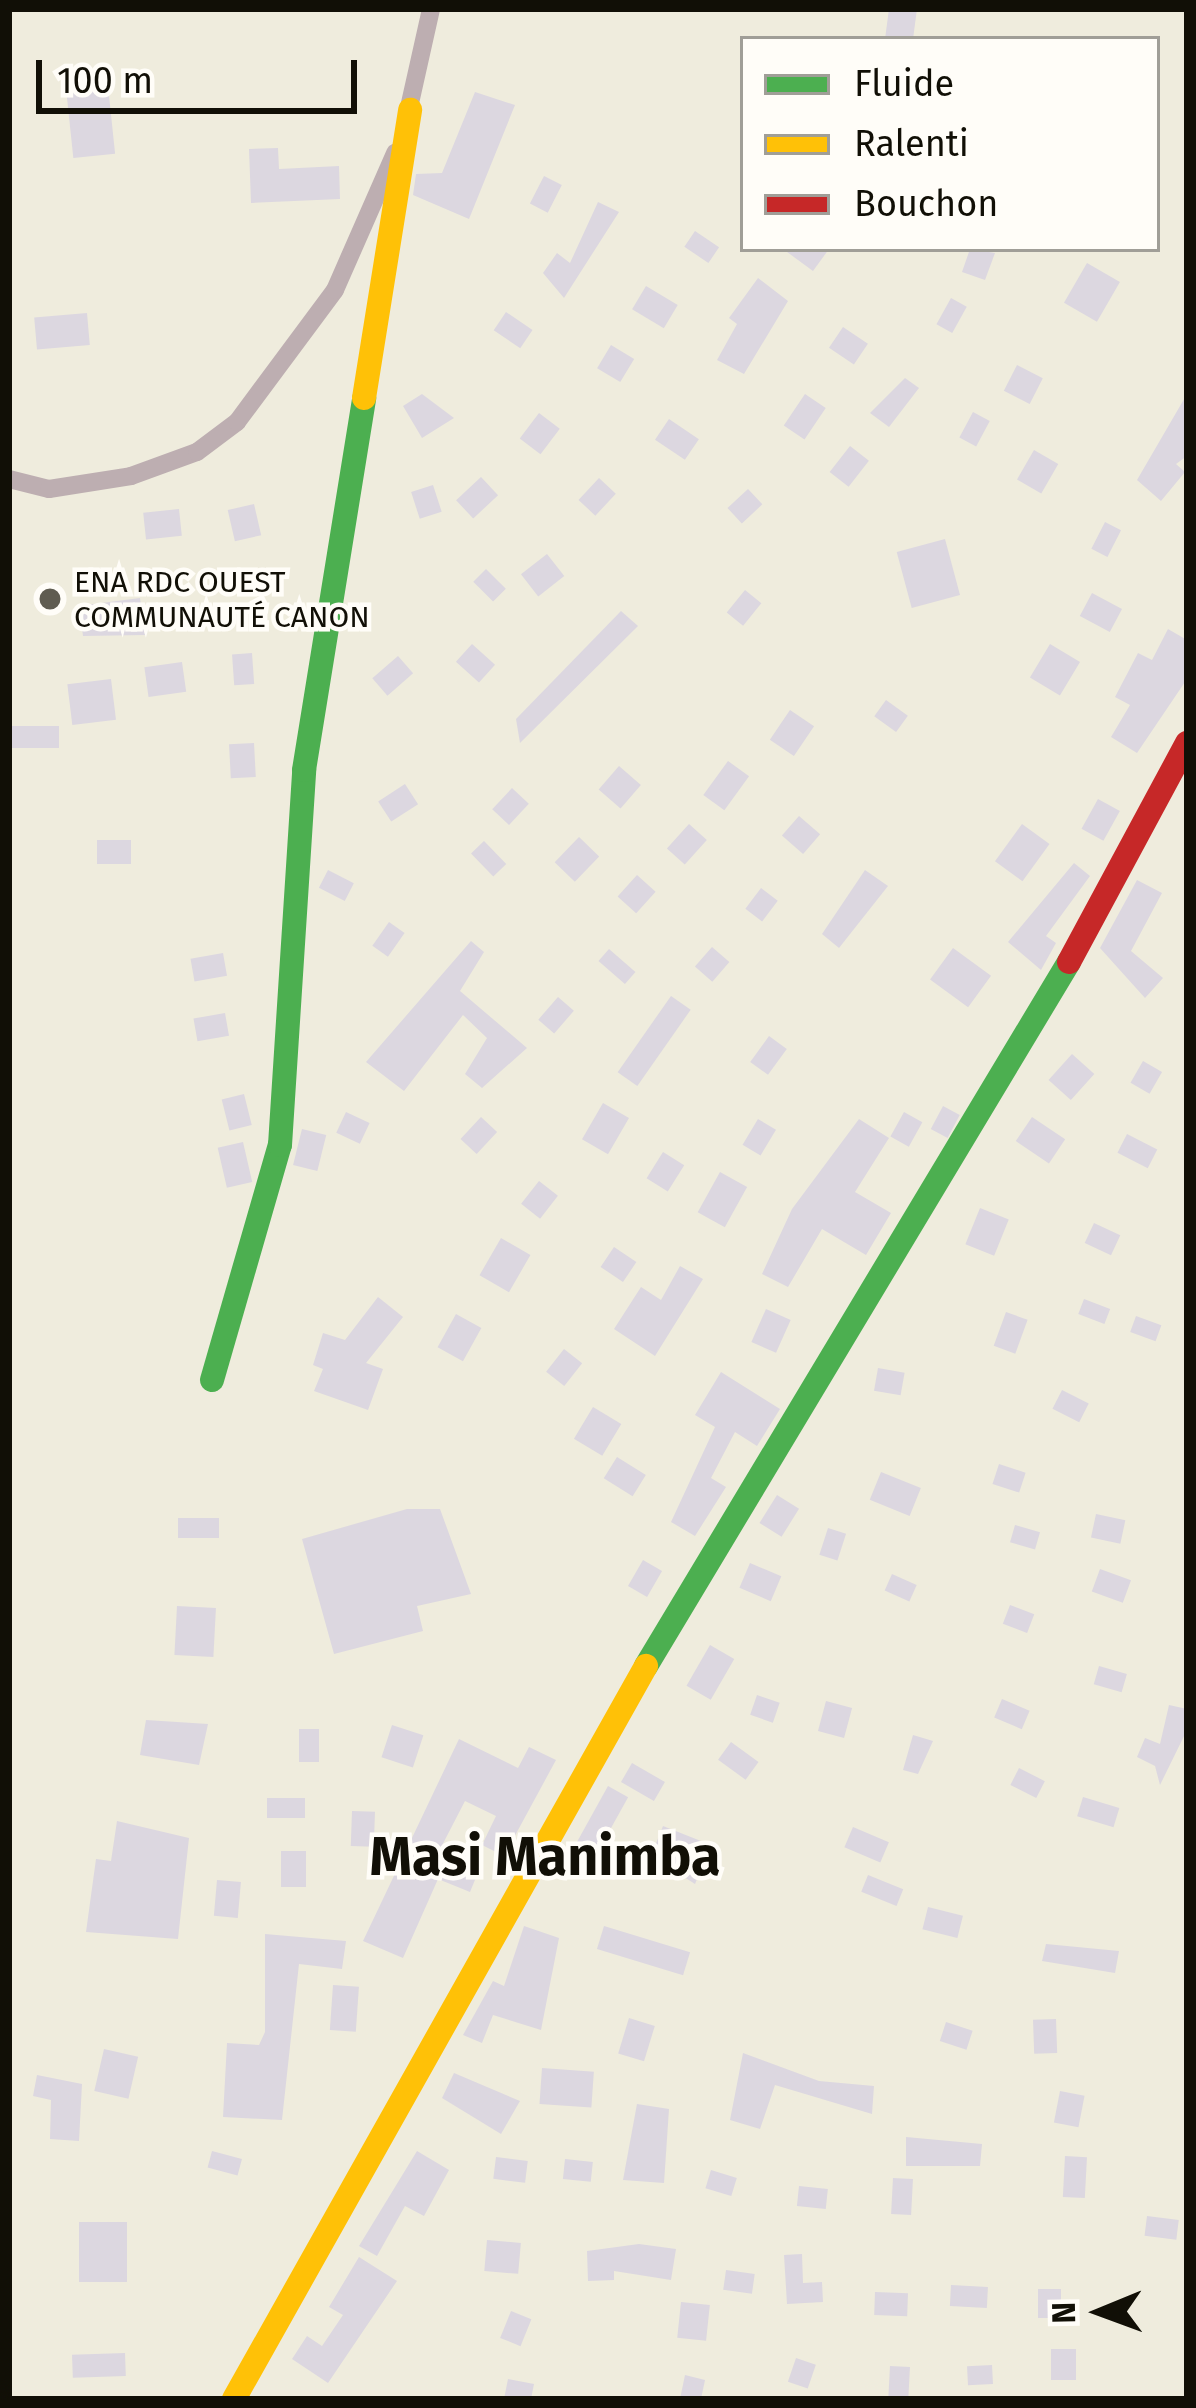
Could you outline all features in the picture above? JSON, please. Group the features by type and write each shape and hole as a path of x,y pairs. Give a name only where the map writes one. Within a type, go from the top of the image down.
{"main road":[{"path":"212,1381 280,1144 304,770 410,110"},
{"path":"234,2399 640,1676 992,1106 1187,743"}],"street":[{"path":"9,478 49,490 130,476 237,422 285,370 356,253 410,110 431,9"}],"building":[{"path":"889,9 917,9 913,36 885,36"},
{"path":"108,86 115,154 73,158 66,90"},
{"path":"475,92 515,105 469,219 413,195 416,174 442,173"},
{"path":"278,148 279,169 339,166 340,199 251,203 249,149"},
{"path":"544,176 562,185 548,213 530,204"},
{"path":"598,202 619,212 564,298 543,273 557,253 570,263"},
{"path":"695,231 719,247 708,263 684,247"},
{"path":"787,252 827,252 813,271"},
{"path":"969,252 995,253 985,280 962,272"},
{"path":"1087,263 1120,282 1097,322 1064,303"},
{"path":"758,278 788,301 744,374 717,360 737,324 729,318"},
{"path":"646,286 678,305 664,328 632,309"},
{"path":"951,298 967,307 952,333 936,324"},
{"path":"506,312 533,330 520,348 494,330"},
{"path":"87,313 90,345 37,349 34,318"},
{"path":"843,327 868,344 854,365 829,348"},
{"path":"611,345 634,359 620,382 597,368"},
{"path":"1017,365 1043,378 1030,404 1004,391"},
{"path":"905,378 919,388 889,427 870,413"},
{"path":"422,394 454,418 422,438 403,406"},
{"path":"805,394 826,408 804,439 784,426"},
{"path":"1187,394 1187,456 1176,464 1185,472 1161,501 1137,480"},
{"path":"973,412 990,421 976,447 959,438"},
{"path":"539,413 560,429 541,454 520,439"},
{"path":"669,419 699,439 685,460 655,440"},
{"path":"850,446 869,461 849,487 830,472"},
{"path":"1034,450 1058,464 1041,493 1017,479"},
{"path":"481,477 498,495 473,518 456,500"},
{"path":"599,478 616,494 595,516 579,500"},
{"path":"433,485 442,512 420,519 411,492"},
{"path":"748,489 762,504 742,523 728,508"},
{"path":"254,504 261,535 235,541 228,510"},
{"path":"179,509 182,536 146,540 143,513"},
{"path":"1105,522 1121,530 1107,557 1091,549"},
{"path":"945,539 960,595 912,608 897,552"},
{"path":"547,554 564,576 538,596 521,574"},
{"path":"486,569 506,589 493,602 473,582"},
{"path":"745,590 761,603 743,626 727,613"},
{"path":"1092,593 1122,609 1110,632 1080,616"},
{"path":"140,598 145,635 83,636 79,606"},
{"path":"621,611 638,626 520,743 516,719"},
{"path":"1168,629 1187,640 1187,679 1137,753 1111,737 1130,705 1115,697 1138,653 1152,660"},
{"path":"472,644 495,665 479,683 456,662"},
{"path":"1050,644 1080,662 1060,695 1030,677"},
{"path":"252,653 254,684 234,685 232,654"},
{"path":"398,656 413,673 387,696 372,678"},
{"path":"182,662 186,692 149,697 144,667"},
{"path":"111,679 116,720 72,725 67,684"},
{"path":"886,700 908,716 896,732 874,716"},
{"path":"790,710 814,726 794,756 770,740"},
{"path":"9,726 59,726 59,748 9,748"},
{"path":"254,743 256,777 231,778 229,744"},
{"path":"728,761 749,776 724,810 703,795"},
{"path":"619,766 641,785 621,808 599,789"},
{"path":"405,784 418,804 391,822 378,801"},
{"path":"512,788 529,804 509,825 492,809"},
{"path":"1098,799 1120,811 1103,841 1082,829"},
{"path":"799,816 820,834 803,854 782,836"},
{"path":"689,824 707,840 685,865 667,849"},
{"path":"1022,824 1050,844 1022,881 995,861"},
{"path":"579,837 599,856 575,882 555,862"},
{"path":"97,840 131,840 131,864 97,864"},
{"path":"484,841 506,864 493,877 471,854"},
{"path":"1074,863 1090,876 1046,936 1056,943 1041,970 1008,942"},
{"path":"328,870 354,883 345,901 319,888"},
{"path":"865,870 888,886 839,948 822,934"},
{"path":"637,875 656,892 636,913 618,897"},
{"path":"1137,880 1162,893 1131,951 1163,978 1145,998 1100,948"},
{"path":"761,888 778,901 762,921 745,909"},
{"path":"389,922 405,933 388,957 372,946"},
{"path":"471,941 484,952 460,991 527,1048 482,1088 465,1074 487,1038 463,1015 404,1091 366,1062"},
{"path":"712,947 729,962 712,982 695,967"},
{"path":"953,948 991,976 968,1007 930,980"},
{"path":"609,949 635,972 625,984 599,961"},
{"path":"223,953 227,976 194,981 191,959"},
{"path":"671,996 691,1010 637,1086 618,1072"},
{"path":"558,997 574,1011 554,1033 538,1020"},
{"path":"225,1013 229,1036 197,1041 193,1019"},
{"path":"769,1036 787,1049 768,1075 750,1062"},
{"path":"1072,1054 1094,1074 1071,1100 1049,1080"},
{"path":"1143,1061 1162,1072 1150,1094 1130,1083"},
{"path":"244,1094 252,1125 229,1131 222,1100"},
{"path":"603,1103 629,1118 608,1154 582,1139"},
{"path":"943,1106 960,1115 948,1138 931,1129"},
{"path":"346,1112 370,1123 360,1144 336,1133"},
{"path":"904,1112 922,1122 909,1147 890,1136"},
{"path":"481,1117 497,1132 477,1154 461,1139"},
{"path":"1032,1117 1065,1139 1049,1163 1016,1141"},
{"path":"758,1119 776,1130 761,1156 743,1145"},
{"path":"859,1119 889,1138 855,1192 891,1213 866,1255 822,1229 788,1287 762,1274 792,1209"},
{"path":"302,1129 326,1135 317,1171 293,1165"},
{"path":"1127,1134 1157,1149 1148,1168 1117,1153"},
{"path":"243,1142 252,1182 227,1188 218,1148"},
{"path":"663,1152 684,1165 668,1192 647,1178"},
{"path":"720,1172 747,1187 725,1227 698,1212"},
{"path":"539,1181 558,1196 540,1219 521,1204"},
{"path":"980,1208 1009,1220 994,1256 965,1244"},
{"path":"1094,1223 1120,1235 1111,1255 1085,1243"},
{"path":"501,1238 530,1255 509,1292 479,1275"},
{"path":"614,1247 636,1262 623,1282 601,1267"},
{"path":"680,1266 703,1279 655,1356 614,1329 641,1287 661,1300"},
{"path":"378,1297 403,1317 366,1363 383,1369 368,1410 314,1391 323,1369 313,1365 323,1333 345,1340"},
{"path":"1084,1299 1110,1309 1104,1324 1078,1314"},
{"path":"766,1309 791,1320 776,1353 751,1342"},
{"path":"1006,1312 1028,1320 1015,1354 994,1346"},
{"path":"456,1314 481,1328 463,1361 438,1347"},
{"path":"1136,1316 1161,1325 1156,1341 1130,1332"},
{"path":"564,1349 582,1363 564,1386 546,1372"},
{"path":"878,1368 905,1373 901,1395 874,1391"},
{"path":"721,1372 780,1409 757,1446 735,1432 711,1478 726,1487 695,1536 671,1522 715,1427 695,1415"},
{"path":"1062,1390 1089,1404 1079,1422 1052,1409"},
{"path":"593,1407 621,1424 602,1456 574,1439"},
{"path":"617,1457 646,1475 633,1496 604,1478"},
{"path":"999,1464 1026,1473 1019,1493 993,1484"},
{"path":"881,1472 921,1488 910,1516 870,1500"},
{"path":"777,1495 799,1509 782,1537 760,1523"},
{"path":"407,1509 440,1509 471,1594 417,1606 423,1631 334,1654 302,1539"},
{"path":"1096,1514 1125,1520 1120,1544 1091,1537"},
{"path":"178,1518 219,1518 219,1538 178,1538"},
{"path":"1015,1525 1040,1532 1035,1549 1010,1542"},
{"path":"828,1528 846,1534 837,1561 819,1555"},
{"path":"643,1560 662,1571 647,1597 628,1586"},
{"path":"750,1563 781,1576 771,1601 739,1588"},
{"path":"1100,1569 1131,1580 1123,1603 1092,1592"},
{"path":"892,1574 917,1585 909,1601 885,1590"},
{"path":"1010,1605 1034,1614 1027,1633 1003,1624"},
{"path":"177,1606 216,1608 213,1657 174,1655"},
{"path":"710,1645 734,1659 711,1700 686,1686"},
{"path":"1099,1666 1127,1674 1122,1692 1094,1684"},
{"path":"757,1695 780,1703 773,1723 750,1715"},
{"path":"1002,1699 1030,1711 1022,1729 994,1717"},
{"path":"826,1701 852,1708 844,1738 818,1731"},
{"path":"1169,1705 1187,1709 1187,1730 1160,1785 1155,1766 1137,1757 1145,1738 1160,1744"},
{"path":"146,1720 208,1724 199,1765 140,1755"},
{"path":"392,1725 423,1735 413,1768 381,1757"},
{"path":"299,1729 319,1729 319,1762 299,1762"},
{"path":"913,1735 933,1741 918,1774 903,1770"},
{"path":"459,1739 518,1768 529,1747 556,1760 504,1856 482,1845 496,1816 465,1801 435,1859 477,1875 470,1892 438,1879 403,1958 363,1941"},
{"path":"731,1742 759,1762 746,1780 718,1760"},
{"path":"632,1763 665,1782 654,1801 621,1782"},
{"path":"1019,1768 1045,1781 1036,1798 1010,1785"},
{"path":"608,1786 628,1797 595,1857 575,1845"},
{"path":"1083,1797 1119,1808 1113,1827 1077,1816"},
{"path":"267,1798 305,1798 305,1818 267,1818"},
{"path":"352,1811 375,1812 374,1847 351,1846"},
{"path":"117,1821 189,1838 178,1939 86,1932 96,1859 111,1861"},
{"path":"663,1826 711,1845 695,1884 651,1856"},
{"path":"853,1827 889,1842 880,1862 844,1847"},
{"path":"281,1851 306,1851 306,1887 281,1887"},
{"path":"868,1875 903,1889 896,1906 861,1892"},
{"path":"217,1880 241,1882 238,1918 214,1916"},
{"path":"928,1907 963,1916 957,1938 922,1929"},
{"path":"524,1926 559,1938 541,2030 493,2015 482,2043 463,2035 493,1981 504,1986"},
{"path":"604,1926 690,1952 683,1975 597,1949"},
{"path":"265,1934 346,1941 342,1969 299,1964 282,2120 223,2117 227,2043 259,2045 265,2032"},
{"path":"1046,1944 1119,1951 1115,1973 1042,1961"},
{"path":"333,1985 359,1987 356,2032 330,2030"},
{"path":"629,2018 655,2026 644,2061 618,2053"},
{"path":"1056,2019 1057,2053 1034,2054 1033,2020"},
{"path":"946,2022 973,2031 966,2050 940,2041"},
{"path":"104,2049 138,2057 128,2099 94,2091"},
{"path":"743,2053 819,2081 874,2086 872,2114 775,2085 760,2129 730,2120"},
{"path":"542,2068 594,2072 591,2108 539,2104"},
{"path":"454,2073 520,2101 501,2134 442,2098"},
{"path":"37,2075 82,2084 79,2141 50,2139 51,2100 33,2096"},
{"path":"1060,2091 1085,2096 1078,2127 1054,2122"},
{"path":"637,2104 669,2109 664,2183 623,2180"},
{"path":"906,2137 982,2144 980,2166 906,2166"},
{"path":"212,2151 242,2159 238,2175 208,2167"},
{"path":"417,2151 449,2170 424,2216 405,2206 377,2256 359,2246"},
{"path":"1065,2156 1087,2157 1085,2198 1063,2197"},
{"path":"496,2157 528,2161 525,2183 493,2179"},
{"path":"565,2159 593,2162 591,2182 563,2179"},
{"path":"711,2170 737,2178 731,2196 705,2188"},
{"path":"893,2178 913,2179 911,2215 891,2214"},
{"path":"799,2186 828,2189 826,2209 797,2206"},
{"path":"1147,2216 1179,2220 1176,2240 1145,2236"},
{"path":"79,2222 127,2222 127,2282 79,2282"},
{"path":"487,2240 521,2243 518,2274 484,2271"},
{"path":"639,2244 676,2249 671,2280 614,2271 614,2280 588,2281 587,2251"},
{"path":"802,2254 803,2283 822,2282 823,2302 787,2304 784,2255"},
{"path":"359,2257 397,2281 328,2383 292,2359 307,2336 322,2346 343,2315 329,2307"},
{"path":"726,2270 755,2274 752,2294 723,2290"},
{"path":"951,2285 988,2287 987,2308 950,2306"},
{"path":"1038,2289 1061,2289 1061,2318 1038,2318"},
{"path":"875,2292 908,2293 907,2316 874,2315"},
{"path":"681,2302 710,2305 706,2341 677,2338"},
{"path":"511,2311 531,2319 521,2346 500,2338"},
{"path":"1051,2349 1076,2349 1076,2380 1051,2380"},
{"path":"125,2353 126,2376 73,2378 72,2355"},
{"path":"796,2358 816,2365 808,2388 788,2382"},
{"path":"992,2365 993,2384 968,2385 967,2366"},
{"path":"890,2366 910,2367 908,2397 888,2396"},
{"path":"685,2375 705,2380 701,2399 680,2399"},
{"path":"508,2379 534,2384 531,2399 504,2399"}],"traffic: fast":[{"path":"212,1380 280,1145 304,770 364,398"},
{"path":"646,1666 1069,962"}],"traffic: slow":[{"path":"364,398 410,110"},
{"path":"234,2399 646,1666"}],"traffic: jam":[{"path":"1069,962 1187,743"}],"place":[{"name":"ENA RDC OUEST COMMUNAUTÉ CANON","path":"50,599"}],"district":[{"name":"Masi Manimba","path":"545,1857"}]}
